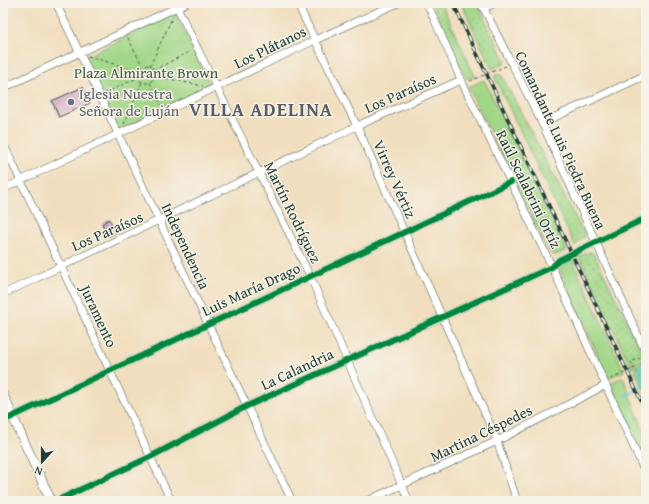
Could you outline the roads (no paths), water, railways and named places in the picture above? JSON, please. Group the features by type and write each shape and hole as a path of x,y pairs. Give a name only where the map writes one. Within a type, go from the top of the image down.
{"street":[{"name":"Independencia","path":"56,3 292,501"},
{"path":"3,88 80,53 176,5 186,3"},
{"name":"Virrey Vértiz","path":"297,3 357,126 441,317 498,441 517,501"},
{"name":"Los Plátanos","path":"3,189 119,135 315,40 398,3"},
{"name":"Raúl Scalabrini Ortíz","path":"427,3 462,82 552,267 646,474"},
{"path":"483,6 495,3"},
{"name":"Martín Rodríguez","path":"176,5 310,276 346,361 409,501"},
{"name":"Comandante Luis Piedra Buena","path":"483,6 542,123 644,355"},
{"path":"542,123 646,75"},
{"name":"Los Paraísos","path":"3,294 160,221 357,126 462,82"},
{"name":"Juramento","path":"3,143 171,501"},
{"name":"Luis María Drago","path":"3,420 511,182"},
{"path":"595,242 646,218"},
{"name":"La Calandria","path":"56,501 150,457 247,406 552,267 559,260 595,242"},
{"name":"Martina Céspedes","path":"367,501 498,441 606,385"},
{"path":"3,395 51,501"}],"waterway":[{"path":"625,396 641,388 643,383 640,369 642,364"}],"railway":[{"path":"453,3 646,411"}],"place":[{"name":"Iglesia Nuestra Señora de Luján","path":"71,102"}],"district":[{"name":"VILLA ADELINA","path":"261,109"}],"park label":[{"name":"Plaza Almirante Brown","path":"146,72"}]}
